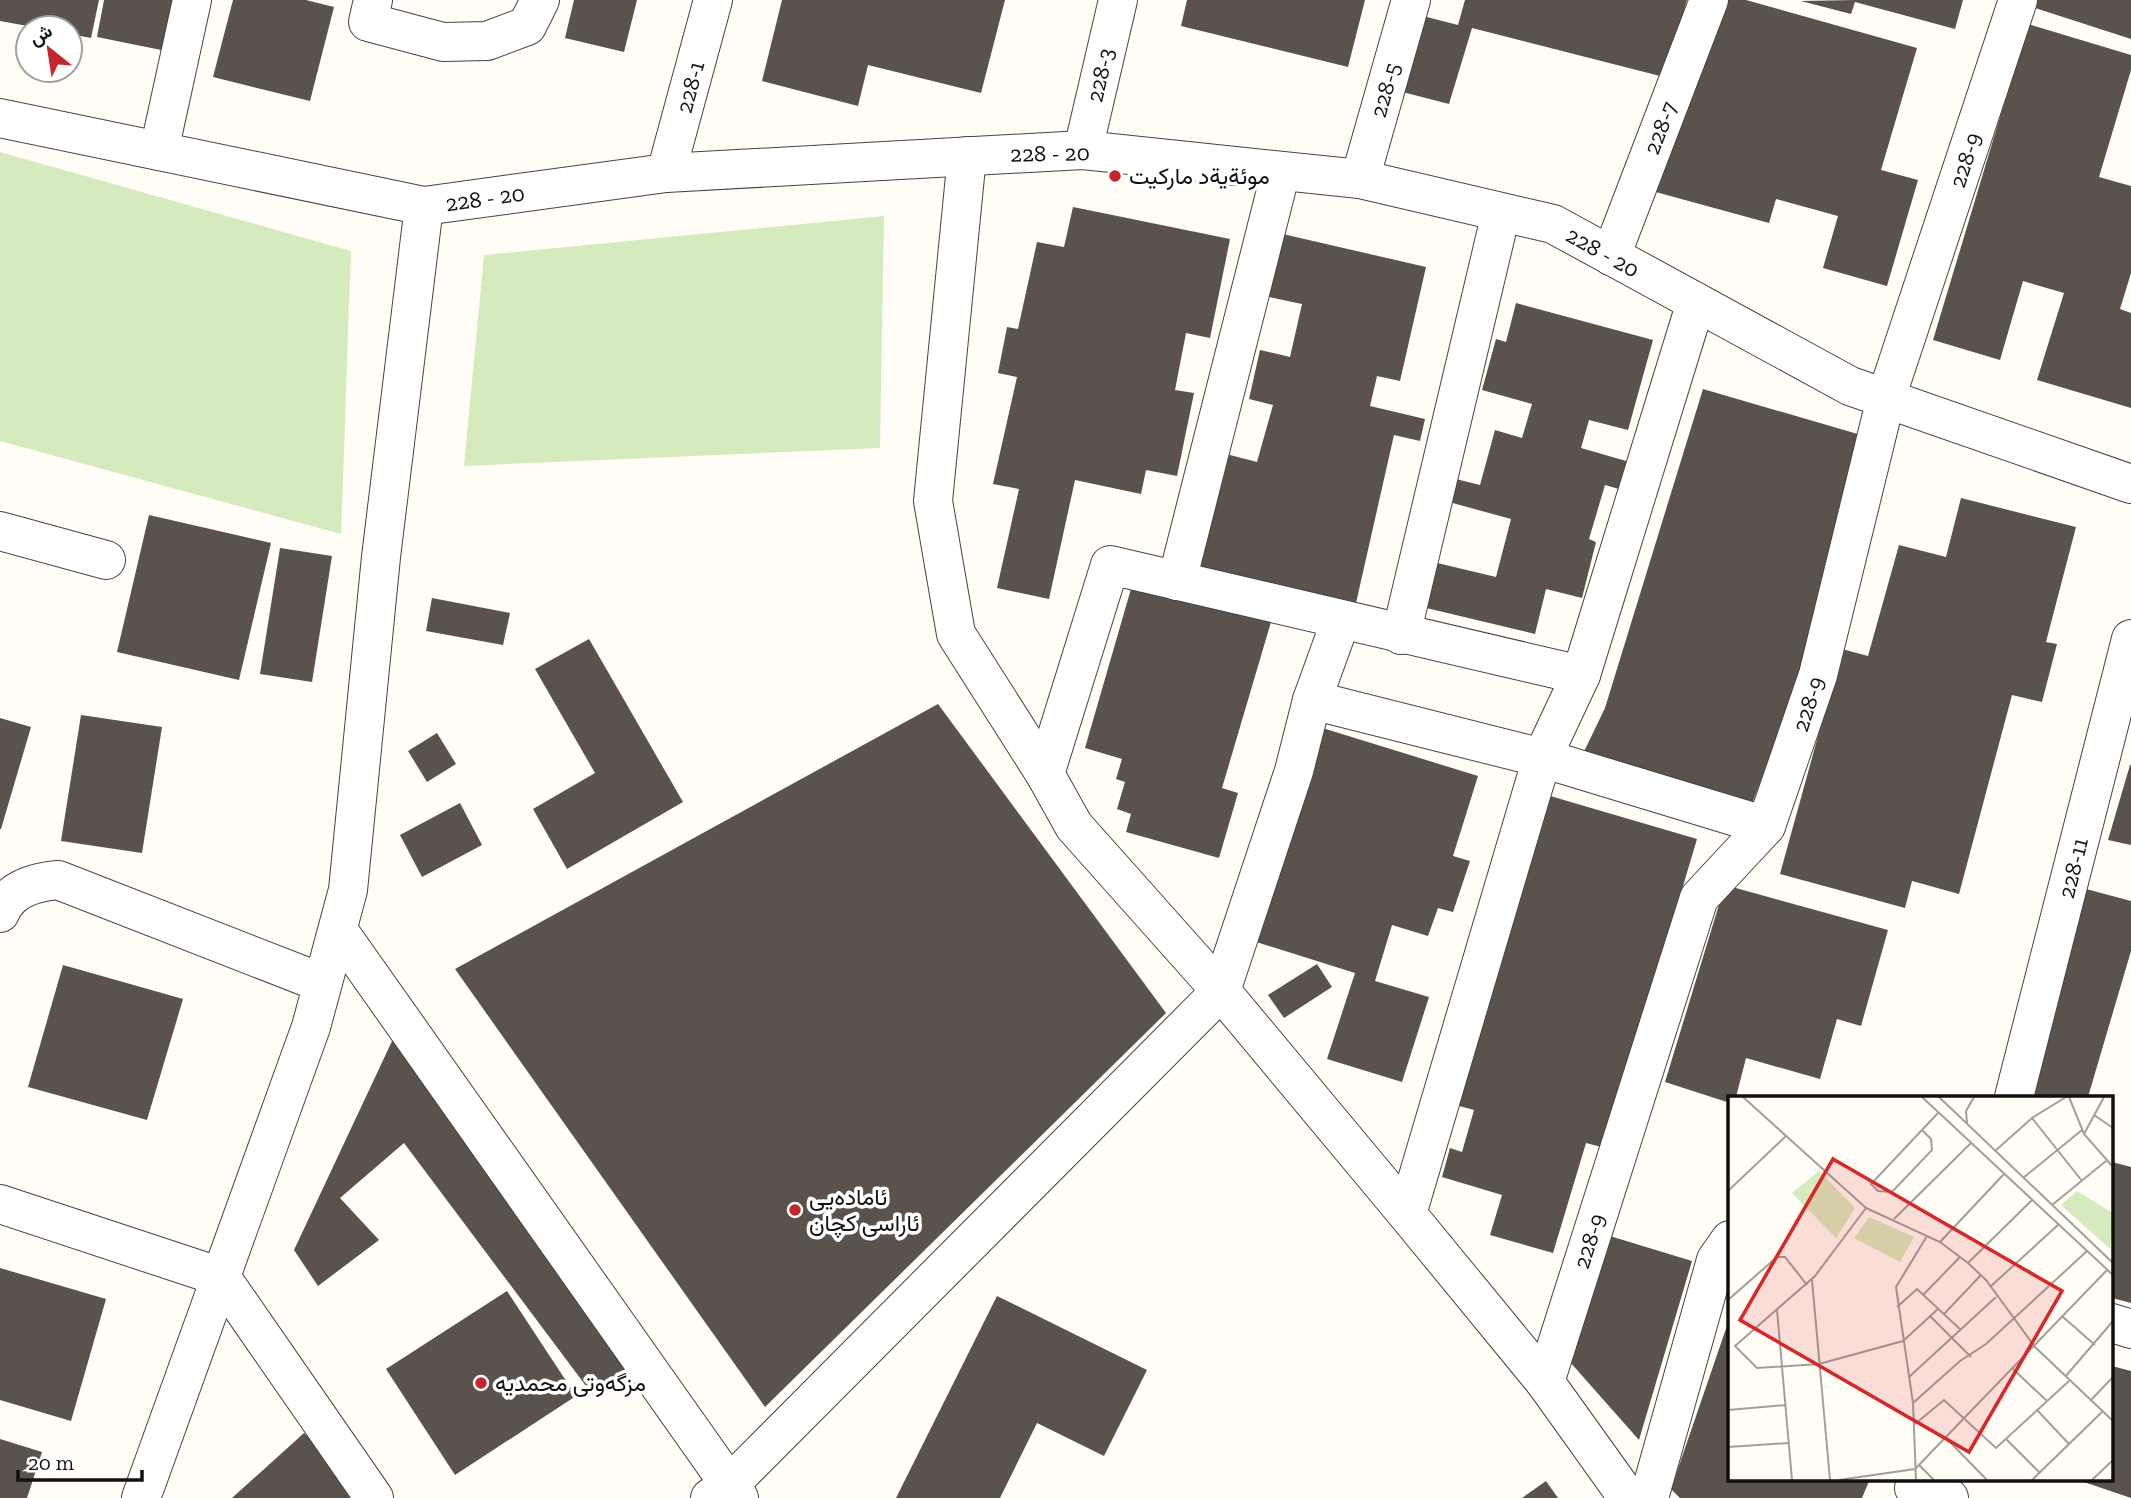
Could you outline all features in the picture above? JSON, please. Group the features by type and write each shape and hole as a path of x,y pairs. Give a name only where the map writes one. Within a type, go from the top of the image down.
{"street":[{"path":"159,151 192,0"},
{"path":"373,0 368,22 443,42 487,41 527,26 540,0"},
{"name":"228-1","path":"666,173 713,0"},
{"name":"228-3","path":"1083,150 1118,0"},
{"name":"228-5","path":"1360,179 1411,0"},
{"name":"228-7","path":"1611,256 1709,0"},
{"name":"228-9","path":"1545,1382 1699,898 1766,827 1818,674 1886,398 2018,0"},
{"name":"228 - 20","path":"0,118 424,206 666,173 1083,150 1360,179 1553,224 1850,386 2131,484"},
{"path":"967,156 933,501 956,634 1045,774 1074,826 1221,991 1407,1214 1545,1382 1628,1498"},
{"path":"1177,581 1280,171"},
{"path":"141,1498 311,1027 348,890 381,557 424,206"},
{"path":"1401,635 1501,213"},
{"path":"1407,1214 1542,758 1581,675 1696,302"},
{"path":"0,531 106,560"},
{"path":"1045,774 1110,565 1581,675"},
{"path":"338,930 726,1494 1221,991 1294,771 1312,700 1341,621"},
{"name":"228-11","path":"2014,1096 2119,739 2131,639"},
{"path":"1312,700 1542,758 1766,827"},
{"path":"0,913 2,906 31,883 58,880 323,984"},
{"path":"0,1204 221,1278 374,1498"},
{"path":"1649,1498 1716,1259 1728,1243"},
{"path":"2114,1324 2131,1329"}],"green space":[{"path":"0,152 351,251 341,534 0,441"},
{"path":"884,216 880,448 464,466 484,255"}],"building":[{"path":"0,0 99,0 91,38 84,37 84,14 14,14 14,24 0,21"},
{"path":"104,0 176,0 166,51 97,37"},
{"path":"233,0 306,0 334,7 310,101 213,77"},
{"path":"574,0 637,0 624,52 565,38"},
{"path":"782,0 1005,0 981,93 868,65 858,106 762,81"},
{"path":"1187,0 1365,0 1348,67 1181,26"},
{"path":"1465,0 1687,0 1664,77 1472,28 1449,104 1391,89 1415,14 1458,25"},
{"path":"1715,0 1746,0 1917,48 1881,170 1918,180 1887,286 1823,268 1838,216 1776,199 1769,223 1652,191"},
{"path":"1963,0 1955,29 1855,2 1851,14 1801,1"},
{"path":"2034,0 2131,0 2131,39 2032,7"},
{"path":"2028,24 2131,55 2131,70 2099,177 2131,186 2131,273 2120,309 2131,313 2131,408 2037,380 2064,293 2023,281 2000,360 1933,340"},
{"path":"1073,207 1230,239 1210,338 1186,333 1175,390 1194,393 1177,476 1146,470 1141,494 1075,480 1049,599 997,588 1019,489 993,484 1017,377 998,373 1007,327 1018,329 1037,242 1064,247"},
{"path":"1274,232 1426,267 1400,381 1377,376 1370,406 1425,419 1420,441 1394,435 1356,603 1198,566 1226,454 1257,462 1273,405 1249,399 1260,350 1290,357 1302,304 1260,295"},
{"path":"1516,303 1653,340 1628,430 1589,420 1581,448 1640,465 1633,493 1605,485 1589,539 1596,542 1582,598 1546,589 1535,634 1418,606 1429,561 1496,577 1511,519 1449,502 1456,479 1480,485 1495,430 1522,438 1532,404 1482,390 1496,339 1506,342"},
{"path":"1703,389 1868,437 1789,707 1750,809 1580,760 1605,708"},
{"path":"1961,498 2076,527 2046,642 2057,644 2042,702 2012,695 1959,894 1912,881 1905,908 1780,874 1842,649 1868,656 1899,545 1946,557"},
{"path":"149,515 271,543 239,680 117,652"},
{"path":"280,548 332,556 312,682 260,674"},
{"path":"1133,582 1271,622 1222,788 1238,793 1219,858 1126,832 1131,814 1117,809 1125,782 1116,779 1122,759 1085,748"},
{"path":"432,598 510,613 503,645 426,631"},
{"path":"589,639 683,802 567,869 533,809 595,773 535,669"},
{"name":"ئامادەیی ئاراسی کچان","path":"938,704 1166,1013 765,1407 455,969"},
{"path":"81,715 162,727 142,853 61,841"},
{"path":"0,718 31,727 1,829 0,829"},
{"path":"1316,726 1478,776 1453,856 1470,861 1453,912 1438,908 1428,936 1392,925 1375,981 1429,997 1402,1082 1327,1059 1355,973 1250,940"},
{"path":"437,733 456,764 427,782 408,751"},
{"path":"2131,765 2131,845 2108,840"},
{"path":"1540,793 1697,839 1605,1148 1586,1143 1553,1253 1490,1235 1502,1195 1442,1177 1450,1148 1462,1152 1474,1110 1448,1103"},
{"path":"460,803 482,845 422,877 400,835"},
{"path":"1725,885 1888,930 1861,1026 1837,1019 1820,1079 1746,1058 1736,1096 1728,1096 1728,1102 1665,1082"},
{"path":"2086,889 2131,901 2131,951 2088,1096 2025,1096"},
{"path":"1317,964 1332,987 1284,1018 1268,995"},
{"path":"63,965 183,999 147,1120 28,1087"},
{"path":"393,1039 634,1369 595,1398 404,1143 340,1198 379,1240 318,1286 294,1250"},
{"path":"2114,1163 2131,1167 2131,1303 2114,1299"},
{"path":"1600,1233 1692,1261 1639,1440 1562,1353"},
{"path":"0,1268 106,1299 71,1421 0,1400"},
{"name":"مزگەوتی محمدیە","path":"507,1291 576,1396 455,1475 386,1369"},
{"path":"997,1296 1147,1370 1104,1456 1037,1423 1000,1498 896,1498"},
{"path":"1728,1323 1728,1480 1870,1480 1862,1498 1680,1498 1671,1489"},
{"path":"2114,1367 2131,1371 2131,1498 2078,1480 2114,1480"},
{"path":"304,1433 370,1498 232,1498"},
{"path":"0,1439 42,1452 27,1498 0,1498"},
{"path":"1546,1481 1558,1498 1522,1498"}],"place":[{"name":"موئةيةد ماركيت","path":"1115,176"},
{"name":"ئامادەیی ئاراسی کچان","path":"795,1210"},
{"name":"مزگەوتی محمدیە","path":"481,1383"}]}
